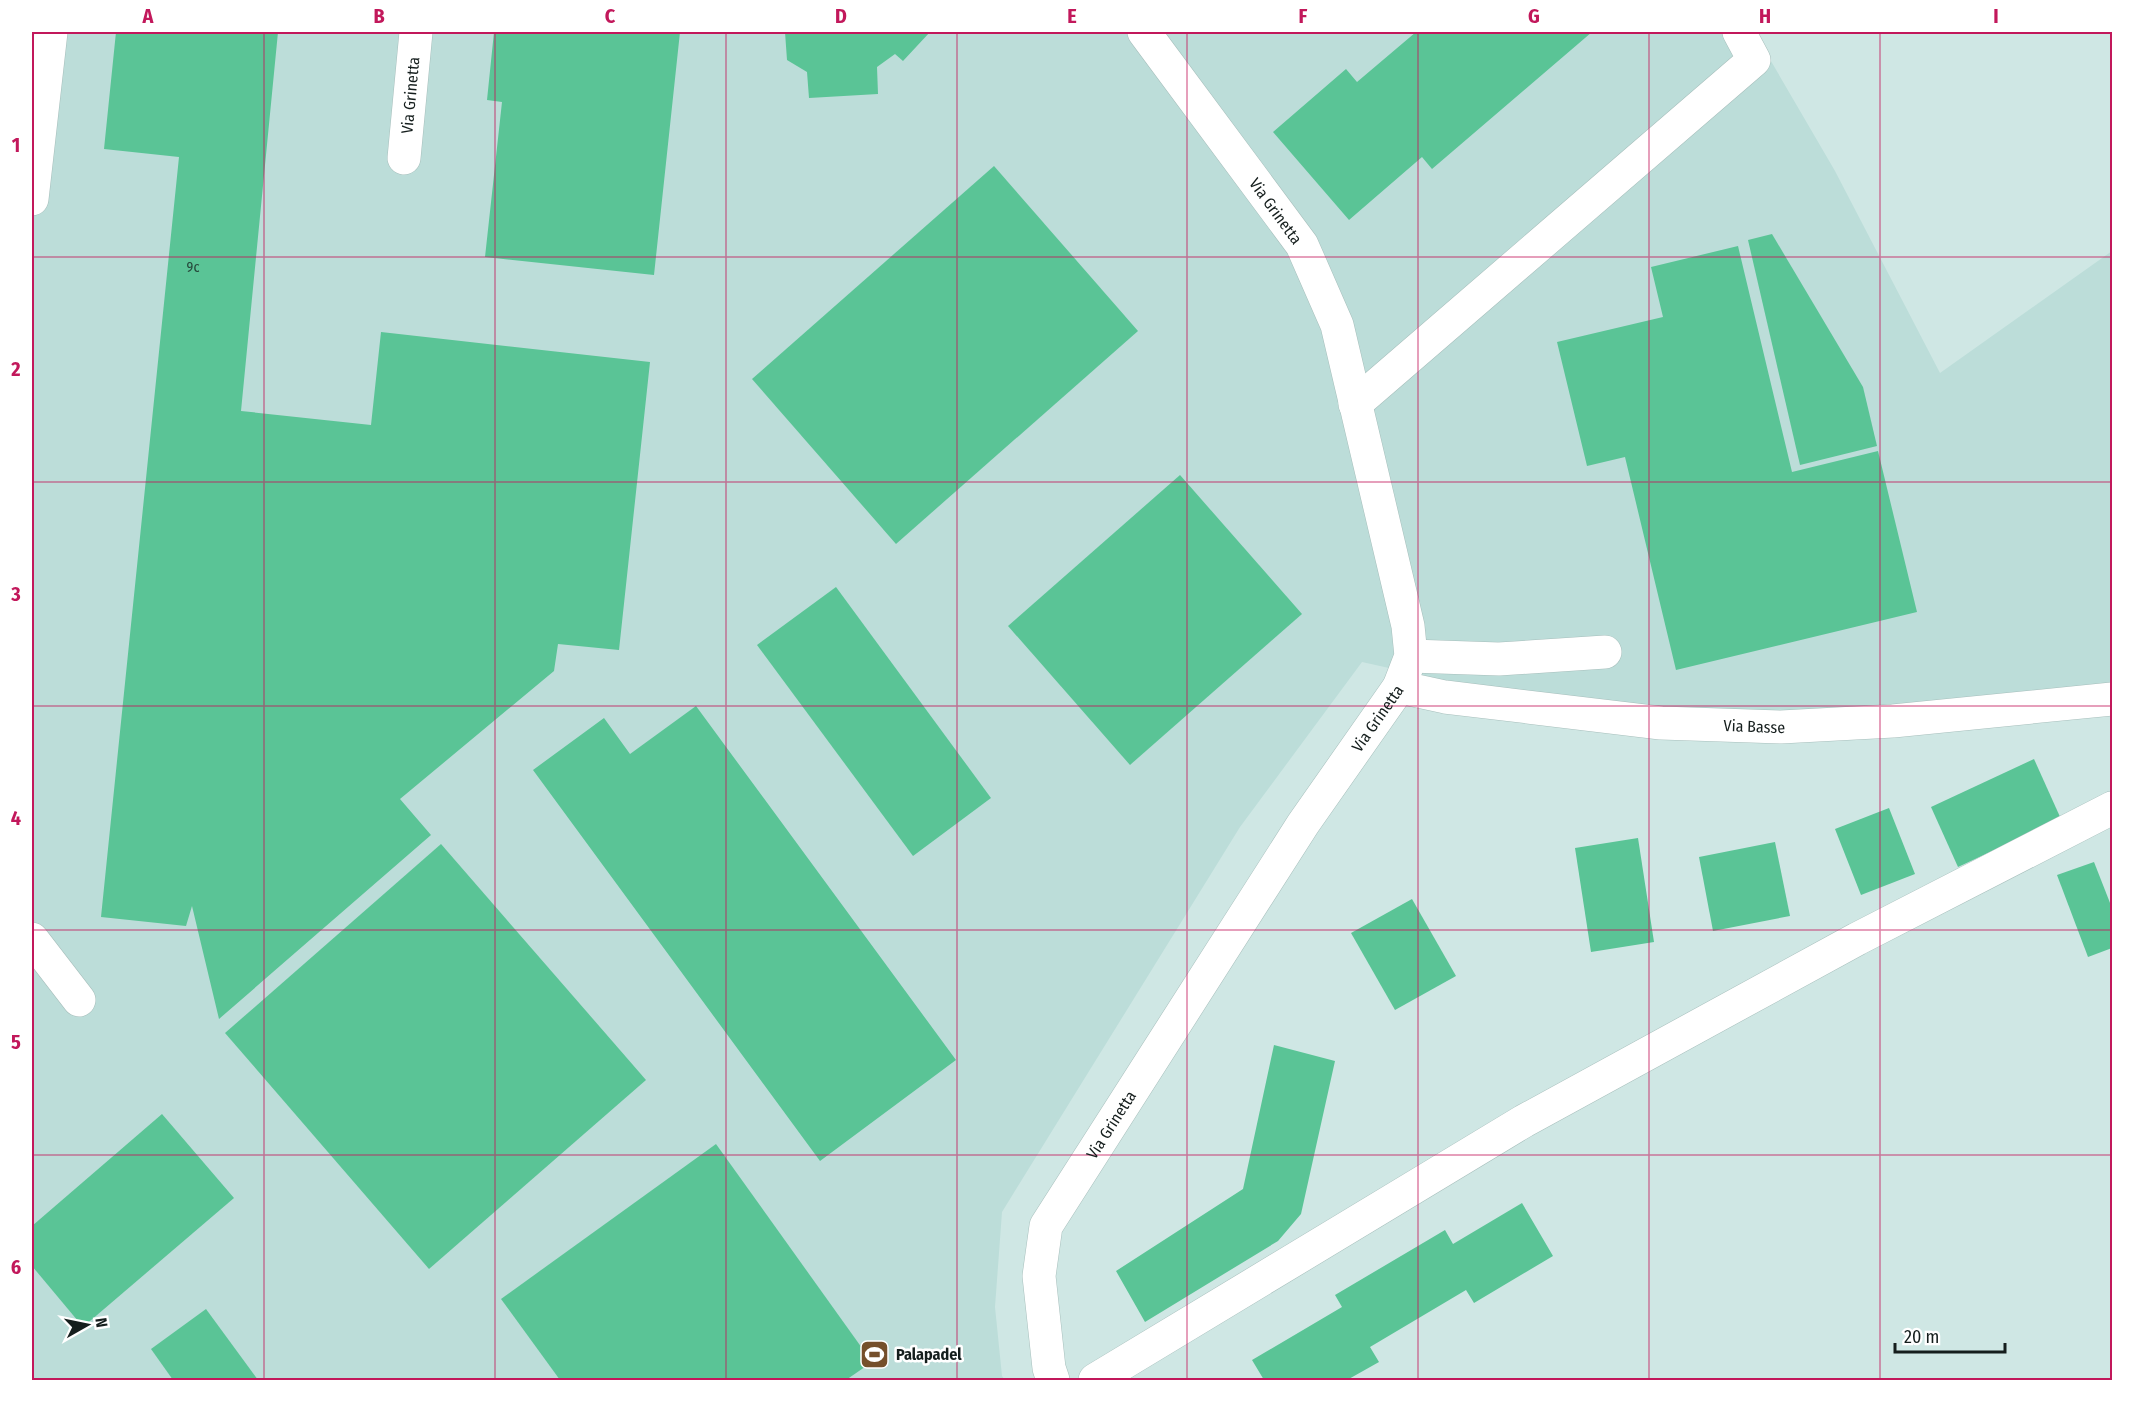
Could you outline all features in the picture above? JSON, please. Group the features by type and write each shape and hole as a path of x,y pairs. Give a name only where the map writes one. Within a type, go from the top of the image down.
{"street":[{"path":"32,200 51,32"},
{"name":"Via Grinetta","path":"404,158 416,32"},
{"name":"Via Grinetta","path":"1053,1380 1049,1368 1039,1276 1046,1226 1303,824 1399,687 1411,656 1408,626 1337,325 1302,245 1144,32"},
{"path":"1355,404 1754,60 1739,32"},
{"path":"1411,656 1499,659 1605,652"},
{"name":"Via Basse","path":"1399,687 1445,697 1661,723 1781,727 1893,721 2112,699"},
{"path":"1095,1380 1524,1121 1857,939 2112,808"},
{"path":"32,939 79,1000"}],"shaded area":[{"path":"32,32 1754,32 1835,171 1940,373 2112,251 2112,689 1895,710 1663,714 1479,688 1362,662 1240,827 1002,1212 995,1307 1002,1376 1005,1380 32,1380"}],"building":[{"path":"116,32 278,32 241,411 371,425 381,332 650,362 619,650 558,644 554,671 400,799 431,835 219,1019 192,906 186,926 101,917 179,157 104,149"},
{"path":"494,32 680,32 654,275 485,257 502,102 487,100"},
{"path":"785,32 930,32 903,61 895,54 877,67 878,94 809,98 807,72 787,60"},
{"path":"1416,32 1592,32 1432,169 1422,157 1349,220 1273,132 1346,69 1357,82"},
{"path":"994,166 1138,331 896,544 752,379"},
{"path":"1772,234 1863,387 1877,446 1800,465 1748,240"},
{"path":"1738,246 1792,472 1878,451 1917,612 1676,670 1625,457 1587,466 1557,342 1663,317 1651,267"},
{"path":"1180,475 1302,614 1130,765 1008,626"},
{"path":"836,587 991,798 913,856 757,645"},
{"path":"696,706 956,1060 820,1161 533,770 604,718 630,754"},
{"path":"2034,759 2061,819 1958,867 1931,807"},
{"path":"1889,808 1915,874 1861,895 1835,829"},
{"path":"1638,838 1654,942 1591,952 1575,848"},
{"path":"1775,842 1790,916 1713,931 1699,857"},
{"path":"441,844 646,1080 429,1269 225,1033"},
{"path":"2094,862 2112,908 2112,948 2088,957 2057,875"},
{"path":"1412,899 1456,976 1395,1010 1351,933"},
{"path":"1274,1045 1335,1061 1301,1214 1278,1241 1145,1322 1116,1271 1243,1189"},
{"path":"162,1114 234,1198 83,1327 32,1266 32,1226"},
{"path":"716,1144 872,1362 846,1380 560,1380 501,1299"},
{"path":"1522,1203 1553,1256 1474,1303 1466,1290 1370,1347 1379,1362 1347,1380 1264,1380 1252,1360 1342,1307 1335,1295 1445,1230 1453,1244"},
{"path":"206,1309 258,1380 173,1380 151,1349"}],"place":[{"name":"Palapadel","path":"875,1354"}]}
